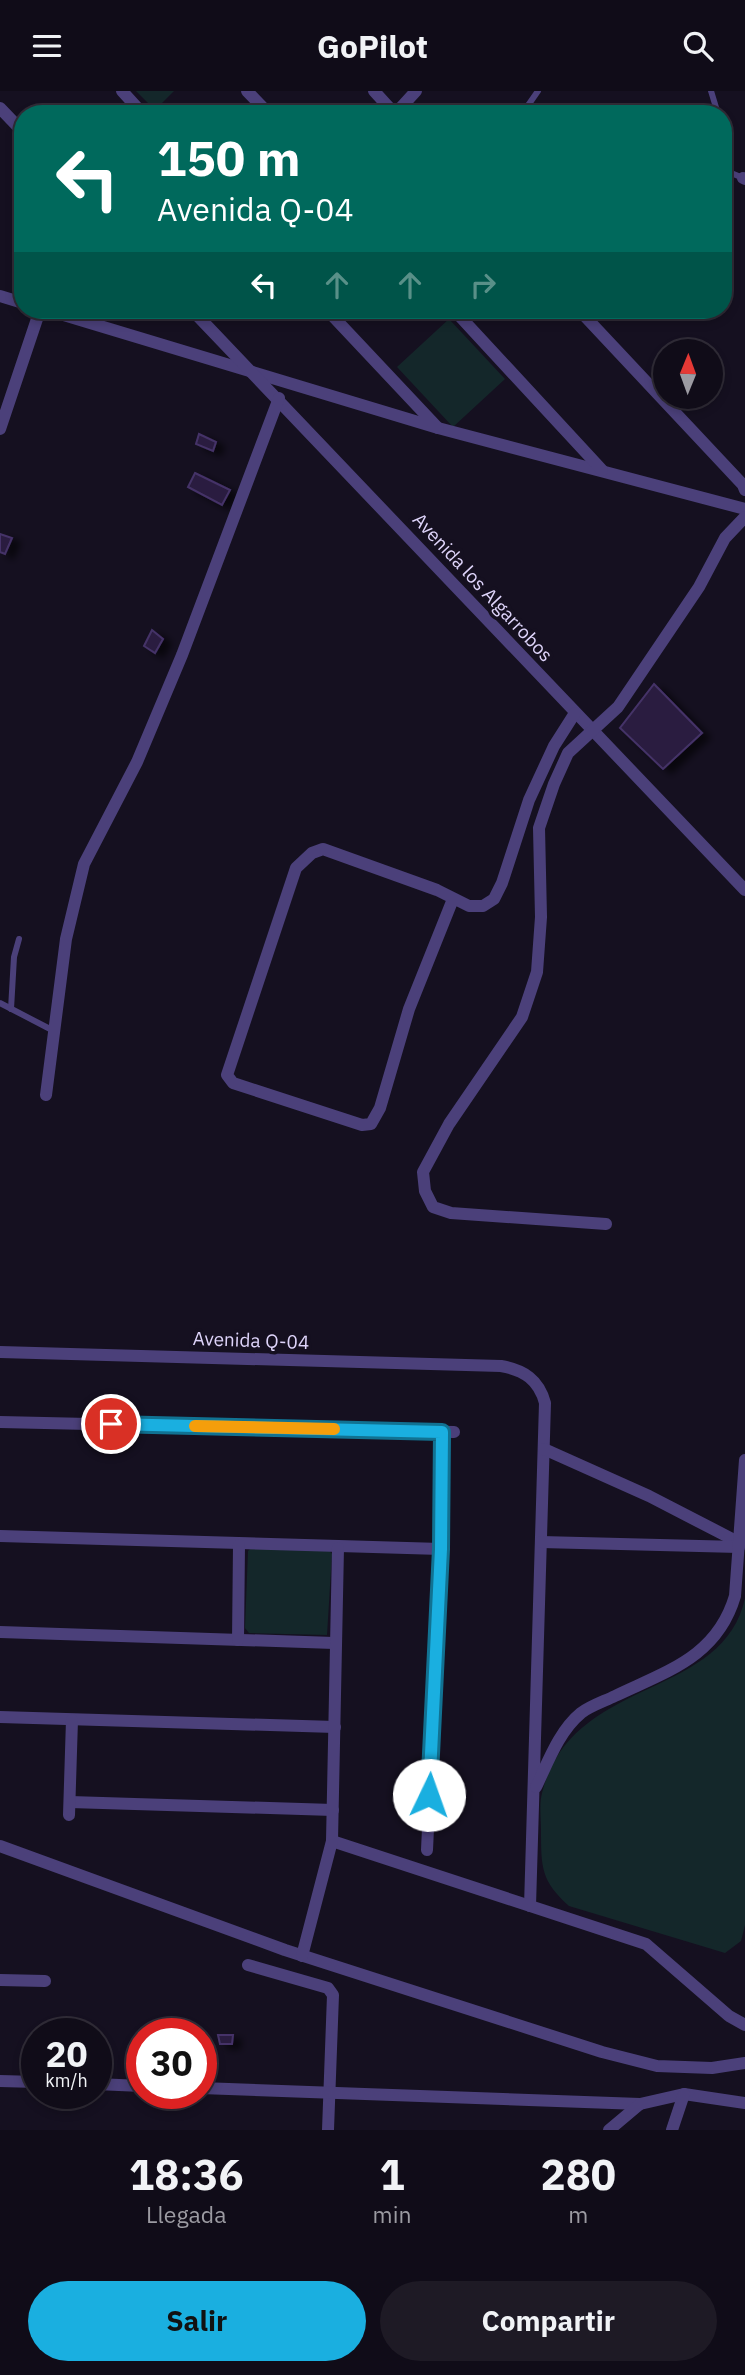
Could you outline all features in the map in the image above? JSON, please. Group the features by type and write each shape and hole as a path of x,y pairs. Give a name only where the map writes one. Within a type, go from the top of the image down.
{"street":[{"path":"122,91 135,105"},
{"path":"247,91 260,105"},
{"path":"374,91 387,105"},
{"path":"403,105 416,91"},
{"path":"0,108 14,123"},
{"path":"0,429 37,319"},
{"path":"77,319 438,428 745,509"},
{"name":"Avenida los Algarrobos","path":"201,319 279,398 745,890"},
{"path":"335,319 438,428"},
{"path":"462,319 602,470"},
{"path":"587,319 745,490"},
{"path":"46,1095 52,1030 66,939 85,864 137,762 182,655 279,398"},
{"path":"606,1224 451,1213 433,1207 425,1191 424,1172 449,1123 522,1017 541,949 539,828 568,753 618,707 699,587 725,538 745,517"},
{"path":"453,899 409,1009 380,1108 371,1123 362,1125 233,1083 227,1075 296,868 312,853 323,849 437,890 469,906 483,906 494,899 529,800 554,746 575,713"},
{"name":"Avenida Q-04","path":"0,1352 515,1368 530,1376 541,1388 545,1403 544,1449"},
{"path":"0,1422 448,1432 427,1850"},
{"path":"530,1906 544,1449 649,1496 739,1545"},
{"path":"533,1794 555,1745 581,1713 683,1664 713,1640 729,1617 735,1596 745,1460"},
{"path":"0,1536 441,1549"},
{"path":"541,1542 739,1545"},
{"path":"238,1640 239,1545"},
{"path":"302,1956 332,1841 338,1548"},
{"path":"0,1632 334,1643"},
{"path":"0,1717 335,1727"},
{"path":"72,1720 69,1808 333,1810"},
{"path":"332,1841 646,1944 722,2011 745,2025"},
{"path":"0,1846 302,1956 590,2048 657,2066 712,2068 745,2063"},
{"path":"248,1965 328,1988 333,1994 328,2130"},
{"path":"0,1980 45,1981"},
{"path":"0,2081 21,2082"},
{"path":"217,2089 640,2104 684,2095 745,2103"},
{"path":"672,2130 684,2095"},
{"path":"609,2130 640,2104"}],"lane":[{"path":"11,1009 14,957 19,940"},
{"path":"0,1003 52,1030"}],"green space":[{"path":"136,91 174,91 160,105 150,105"},
{"path":"449,319 505,379 453,427 397,367"},
{"path":"253,1546 329,1550 332,1554 327,1635 249,1633 245,1628 248,1551"},
{"path":"745,1598 745,1925 741,1941 725,1953 569,1906 553,1889 544,1872 541,1854 541,1802 542,1793 558,1755 583,1727 613,1707 679,1674 708,1655 731,1631"}],"building":[{"path":"199,434 216,442 213,451 196,444"},
{"path":"195,473 230,490 222,505 188,487"},
{"path":"0,534 12,538 5,554 0,552"},
{"path":"152,630 163,639 155,653 144,646"},
{"path":"654,684 702,733 663,769 620,728"},
{"path":"218,2035 233,2035 232,2044 220,2044"}],"slow traffic":[{"path":"195,1426 334,1429"}],"route":[{"path":"111,1424 442,1432 441,1549 429,1795"}]}
